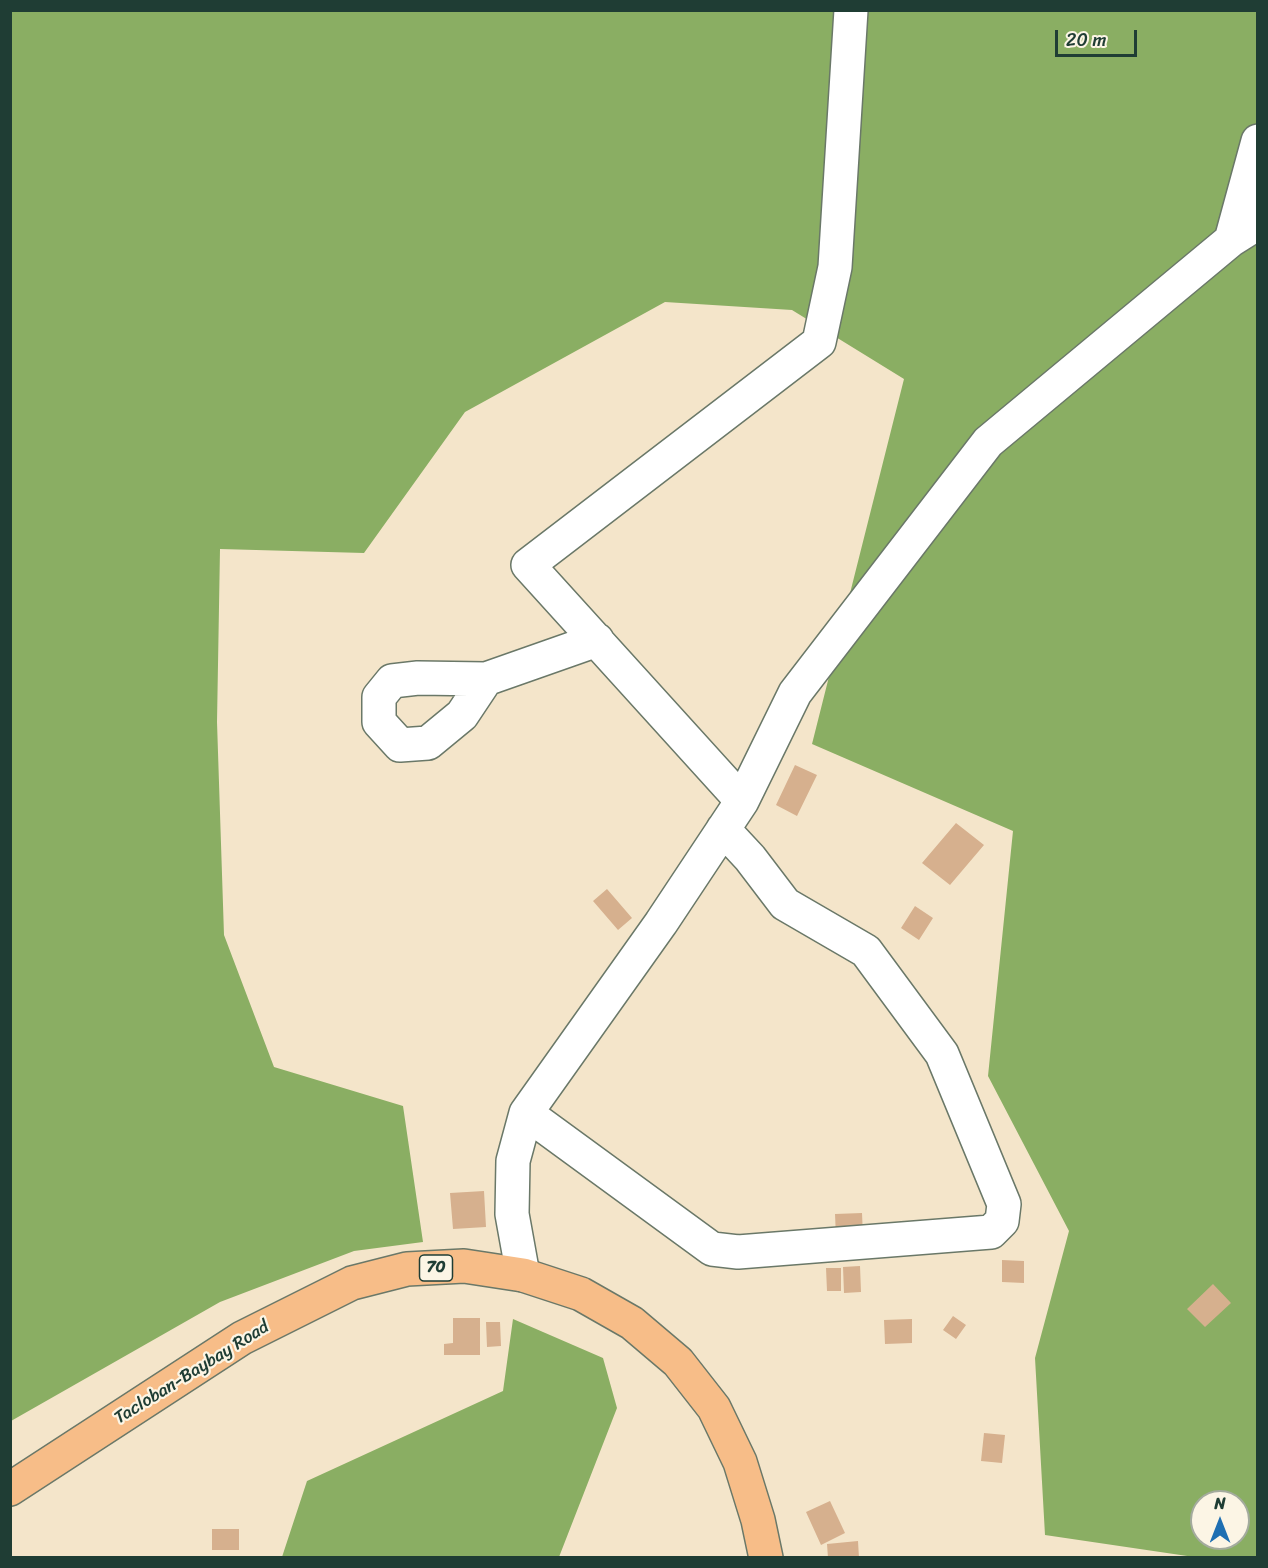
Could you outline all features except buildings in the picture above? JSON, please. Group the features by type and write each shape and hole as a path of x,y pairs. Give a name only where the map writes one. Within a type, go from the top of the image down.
{"highway":[{"name":"Tacloban-Baybay Road","path":"10,1489 242,1338 352,1283 407,1269 464,1266 523,1275 580,1294 632,1323 678,1362 714,1408 740,1462 758,1520 766,1557"}],"street":[{"path":"742,801 528,565 819,342 835,267 851,10"},
{"path":"523,1275 512,1214 513,1161 526,1113 661,923 742,801 795,693 988,442 1244,231 1257,141"},
{"path":"486,679 597,640"},
{"path":"526,1113 712,1249 738,1252 991,1232 1002,1221 1004,1204 942,1054 866,951 785,904 750,858 723,830"}],"green space":[{"path":"11,11 1257,11 1257,1557 1194,1557 1045,1535 1035,1358 1069,1231 988,1076 1013,831 812,744 904,379 792,310 665,302 465,412 364,553 220,549 217,722 224,935 274,1067 403,1106 423,1242 354,1251 220,1302 11,1421"},
{"path":"513,1319 603,1358 617,1408 559,1557 282,1557 307,1481 503,1391"}]}
